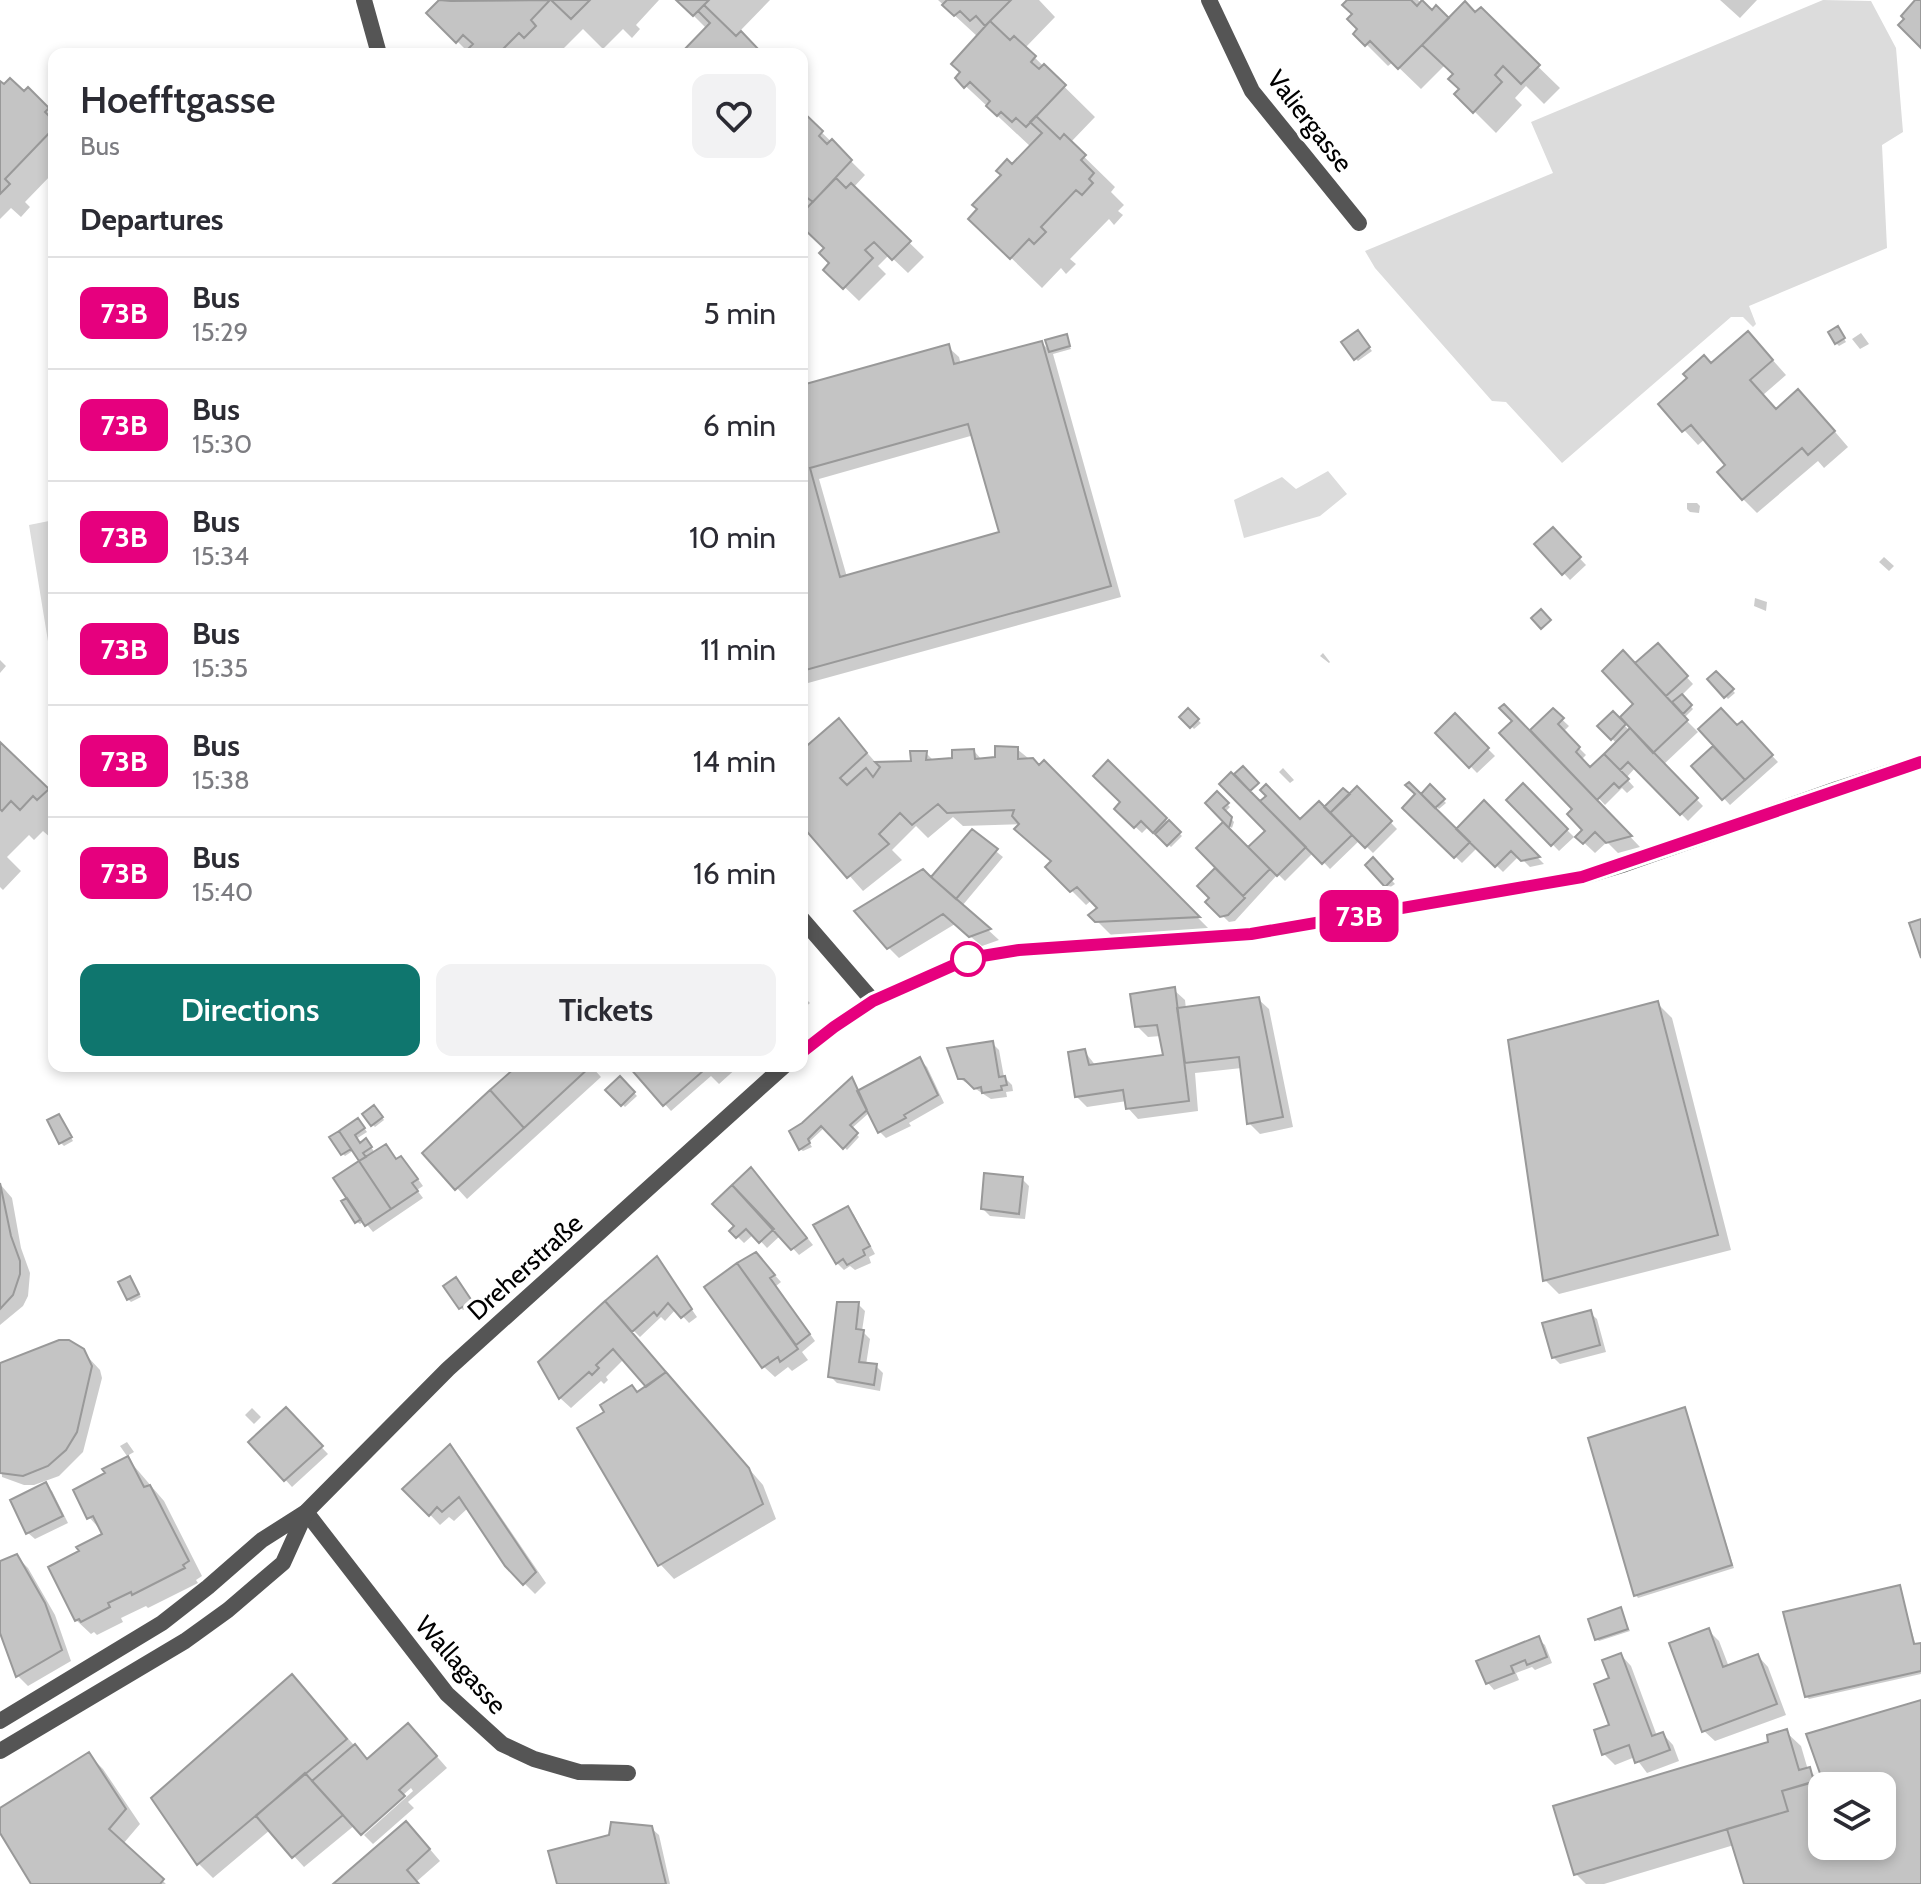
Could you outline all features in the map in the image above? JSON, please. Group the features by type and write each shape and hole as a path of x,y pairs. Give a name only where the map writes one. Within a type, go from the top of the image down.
{"street":[{"path":"364,0 377,48"},
{"name":"Valiergasse","path":"1209,0 1252,91 1359,223"},
{"path":"808,1047 873,1001 970,958 1019,950 1251,934 1582,877 1921,762"},
{"path":"808,926 873,1001"},
{"name":"Dreherstraße","path":"0,1721 162,1623 262,1540 306,1512 448,1369 777,1072"},
{"name":"Dreherstraße","path":"0,1751 185,1641 228,1610 283,1563 306,1512"},
{"name":"Wallagasse","path":"306,1512 447,1694 502,1744 534,1759 579,1772 628,1773"}],"shaded area":[{"path":"1823,0 1871,1 1896,48 1903,132 1882,145 1887,248 1749,306 1756,324 1753,327 1743,317 1731,317 1562,463 1506,402 1492,401 1375,268 1365,251 1553,173 1531,122"},
{"path":"1328,471 1347,494 1320,516 1244,538 1234,500 1282,477 1296,489"},
{"path":"48,521 48,641 29,525"}],"building":[{"path":"439,0 550,0 531,20 536,26 524,38 519,33 504,48 469,48 473,44 463,35 456,43 426,13"},
{"path":"551,0 590,0 571,19"},
{"path":"676,0 709,0 693,16"},
{"path":"947,0 1011,0 985,26 976,16 970,21 960,11 954,16 942,5"},
{"path":"1347,0 1411,0 1417,6 1422,0 1432,10 1436,5 1449,18 1398,69 1370,41 1365,46 1353,34 1357,29 1347,19 1352,14 1342,5"},
{"path":"1915,0 1921,0 1921,48 1898,25 1904,19 1901,16"},
{"path":"1465,1 1475,12 1481,7 1540,65 1521,84 1503,66 1495,75 1502,82 1473,113 1454,94 1459,89 1448,79 1453,74 1422,45"},
{"path":"704,5 736,36 741,31 757,48 686,48 710,23 698,11"},
{"path":"990,21 1010,40 1014,36 1036,56 1031,62 1039,69 1044,64 1066,85 1026,127 1016,118 1012,122 1001,112 997,116 986,106 990,101 970,82 964,88 955,78 960,72 951,64"},
{"path":"10,78 24,91 28,87 48,107 45,112 48,115 48,134 5,179 10,184 0,194 0,81 4,84"},
{"path":"1036,116 1060,139 1064,134 1086,155 1081,160 1094,173 1089,179 1093,183 1082,195 1076,190 1041,227 1046,232 1034,244 1029,239 1010,259 968,219 977,209 972,205 1001,175 996,171 1007,159 1012,164 1042,133 1030,122"},
{"path":"808,117 823,131 819,136 827,144 832,139 852,160 813,202 808,198"},
{"path":"836,178 846,188 851,183 911,241 892,260 874,242 865,250 873,258 843,289 823,270 829,263 819,253 824,248 808,233 808,207"},
{"path":"1838,326 1845,338 1835,344 1828,332"},
{"path":"1358,330 1370,347 1354,360 1341,342"},
{"path":"1748,331 1773,360 1750,380 1776,409 1798,389 1835,431 1808,455 1802,448 1742,500 1717,472 1725,465 1691,425 1682,432 1658,404 1687,378 1683,374 1704,355 1711,363"},
{"path":"1067,334 1070,346 1049,352 1045,340"},
{"path":"1042,341 1111,586 808,669 808,383 949,344 954,364","holes":["968,424 999,532 840,577 810,468"]},
{"path":"1553,527 1581,557 1562,575 1534,544"},
{"path":"1541,609 1551,620 1541,629 1531,618"},
{"path":"1658,643 1688,676 1666,696 1635,663"},
{"path":"1623,650 1688,720 1653,753 1620,717 1633,704 1602,671"},
{"path":"1716,671 1734,689 1724,698 1707,679"},
{"path":"1682,694 1692,705 1683,714 1672,702"},
{"path":"1504,704 1632,836 1606,843 1595,832 1583,844 1575,837 1582,830 1567,814 1572,809 1499,733 1512,721 1499,708"},
{"path":"1188,708 1199,719 1190,728 1179,717"},
{"path":"1553,708 1564,718 1558,724 1580,747 1576,752 1590,767 1604,754 1629,779 1619,788 1614,783 1597,800 1530,730"},
{"path":"1721,708 1737,725 1742,721 1773,755 1745,780 1698,729"},
{"path":"1613,711 1626,724 1611,740 1597,726"},
{"path":"1455,713 1489,748 1469,768 1435,733"},
{"path":"839,718 867,753 840,778 847,785 866,768 873,777 880,767 875,762 911,761 910,751 927,751 926,760 952,758 952,750 974,749 975,759 995,757 995,746 1018,747 1018,759 1033,758 1039,765 1044,760 1200,917 1095,922 1088,915 1097,908 1077,887 1070,892 1045,867 1051,861 1014,829 1019,824 1012,816 1014,810 947,813 938,804 912,825 900,813 879,834 889,844 847,878 808,833 808,745"},
{"path":"1630,728 1698,798 1680,815 1628,762 1620,770 1604,754"},
{"path":"0,742 48,790 37,800 33,796 20,810 11,801 2,811"},
{"path":"1713,746 1745,780 1722,800 1691,766"},
{"path":"1108,760 1167,818 1153,833 1141,821 1134,828 1114,809 1120,802 1093,776"},
{"path":"1243,766 1259,783 1250,791 1234,774"},
{"path":"1231,772 1306,847 1277,876 1248,847 1265,831 1219,784"},
{"path":"1409,782 1470,842 1454,858 1402,808 1415,794 1405,785"},
{"path":"1523,783 1568,829 1551,846 1506,800"},
{"path":"1266,784 1300,819 1319,801 1352,835 1322,864 1260,801 1266,796 1260,790"},
{"path":"1430,784 1445,799 1435,808 1421,794"},
{"path":"1357,786 1392,821 1365,848 1330,813"},
{"path":"1343,788 1350,794 1330,813 1324,807"},
{"path":"1217,791 1229,803 1223,808 1232,817 1229,828 1205,803"},
{"path":"1484,800 1540,857 1521,861 1511,851 1495,867 1456,829"},
{"path":"1169,820 1181,832 1167,846 1155,834"},
{"path":"1223,822 1270,869 1243,896 1196,848"},
{"path":"972,829 998,849 956,899 931,877"},
{"path":"1373,857 1393,879 1385,887 1365,865"},
{"path":"1215,868 1245,898 1228,915 1220,917 1205,902 1209,898 1197,886"},
{"path":"923,869 991,929 969,937 943,914 887,949 854,911"},
{"path":"1921,919 1921,958 1909,923"},
{"path":"1175,987 1189,1101 1126,1109 1123,1090 1075,1097 1068,1052 1085,1049 1089,1065 1163,1055 1157,1025 1135,1027 1130,994"},
{"path":"1259,997 1283,1117 1247,1124 1239,1057 1185,1063 1177,1008"},
{"path":"1658,1001 1718,1235 1543,1281 1508,1040"},
{"path":"993,1041 999,1077 1005,1076 1007,1085 1001,1086 1002,1090 982,1093 981,1087 974,1089 964,1079 958,1079 947,1048"},
{"path":"920,1057 938,1095 878,1133 857,1091"},
{"path":"510,1072 585,1072 524,1128 490,1090"},
{"path":"633,1072 702,1072 663,1106"},
{"path":"620,1076 635,1092 621,1106 605,1090"},
{"path":"852,1077 867,1110 850,1125 858,1133 843,1149 821,1126 808,1139 810,1143 799,1150 789,1131"},
{"path":"490,1090 524,1128 455,1190 422,1153"},
{"path":"374,1105 383,1117 371,1126 362,1114"},
{"path":"59,1114 72,1137 59,1144 47,1120"},
{"path":"358,1118 365,1128 355,1135 360,1143 366,1138 372,1147 363,1153 366,1157 359,1161 339,1131"},
{"path":"339,1131 351,1149 341,1155 329,1137"},
{"path":"386,1144 396,1159 401,1156 418,1179 412,1183 418,1191 391,1209 359,1161"},
{"path":"359,1161 391,1209 365,1226 333,1178"},
{"path":"751,1167 807,1238 791,1250 732,1185"},
{"path":"984,1173 1023,1177 1019,1214 981,1209"},
{"path":"0,1183 11,1236 20,1261 20,1274 13,1295 0,1309"},
{"path":"732,1185 774,1229 759,1243 746,1229 736,1238 729,1231 734,1226 712,1204"},
{"path":"347,1198 361,1219 355,1223 341,1201"},
{"path":"848,1206 870,1246 863,1250 865,1255 847,1265 843,1259 836,1264 813,1225"},
{"path":"756,1252 775,1275 770,1278 810,1334 796,1345 737,1263"},
{"path":"657,1256 692,1309 681,1318 668,1303 657,1316 654,1312 632,1332 605,1301"},
{"path":"737,1263 798,1349 780,1362 778,1357 762,1368 704,1287"},
{"path":"130,1276 139,1294 127,1300 118,1282"},
{"path":"456,1277 472,1301 459,1309 443,1286"},
{"path":"605,1301 666,1372 646,1387 613,1349 596,1365 599,1368 592,1375 589,1372 559,1399 538,1362"},
{"path":"837,1302 859,1302 856,1329 864,1330 859,1362 877,1364 874,1385 828,1377"},
{"path":"1591,1310 1600,1345 1552,1358 1542,1323"},
{"path":"59,1340 69,1340 84,1349 92,1366 77,1432 66,1450 48,1466 23,1476 0,1473 0,1363"},
{"path":"666,1372 749,1468 763,1504 658,1566 577,1428 604,1412 600,1405 632,1385 637,1392"},
{"path":"286,1407 323,1446 284,1481 248,1442"},
{"path":"1685,1407 1732,1565 1634,1596 1588,1438"},
{"path":"450,1444 536,1572 523,1585 505,1566 459,1497 442,1512 437,1507 429,1516 402,1489"},
{"path":"128,1456 144,1487 150,1485 189,1561 183,1565 185,1568 132,1595 131,1592 108,1603 110,1607 81,1622 79,1619 75,1621 48,1567 79,1551 76,1547 102,1534 93,1516 87,1519 73,1490 105,1473 102,1469"},
{"path":"46,1482 63,1516 26,1534 10,1500"},
{"path":"17,1554 45,1603 62,1650 16,1677 0,1633 0,1561"},
{"path":"1900,1585 1914,1644 1921,1643 1921,1671 1805,1697 1783,1612"},
{"path":"1621,1607 1628,1629 1595,1640 1588,1619"},
{"path":"1709,1628 1723,1667 1758,1654 1777,1704 1702,1732 1669,1643"},
{"path":"1539,1636 1547,1657 1527,1665 1525,1660 1511,1666 1514,1673 1486,1684 1476,1661"},
{"path":"1621,1653 1652,1736 1663,1732 1670,1750 1635,1763 1629,1745 1602,1755 1594,1730 1609,1725 1594,1684 1609,1678 1602,1660"},
{"path":"292,1674 347,1739 197,1865 151,1798"},
{"path":"1921,1700 1921,1884 1744,1884 1727,1829 1788,1811 1782,1791 1808,1783 1808,1860 1896,1860 1896,1772 1820,1772 1806,1734"},
{"path":"408,1723 437,1756 399,1790 405,1796 361,1835 312,1781 355,1744 367,1759"},
{"path":"1787,1729 1799,1770 1810,1767 1808,1784 1782,1791 1788,1811 1574,1875 1553,1806 1768,1742 1767,1735"},
{"path":"89,1752 126,1809 109,1829 164,1879 160,1884 31,1884 0,1833 0,1808"},
{"path":"305,1773 343,1815 292,1858 256,1816"},
{"path":"406,1821 430,1849 407,1870 419,1884 333,1884"},
{"path":"611,1822 652,1826 666,1884 557,1884 548,1851 609,1835"}],"bus line":[{"name":"73B","path":"808,1047 873,1001 970,958 1019,950 1251,934 1582,877 1921,762"}]}
